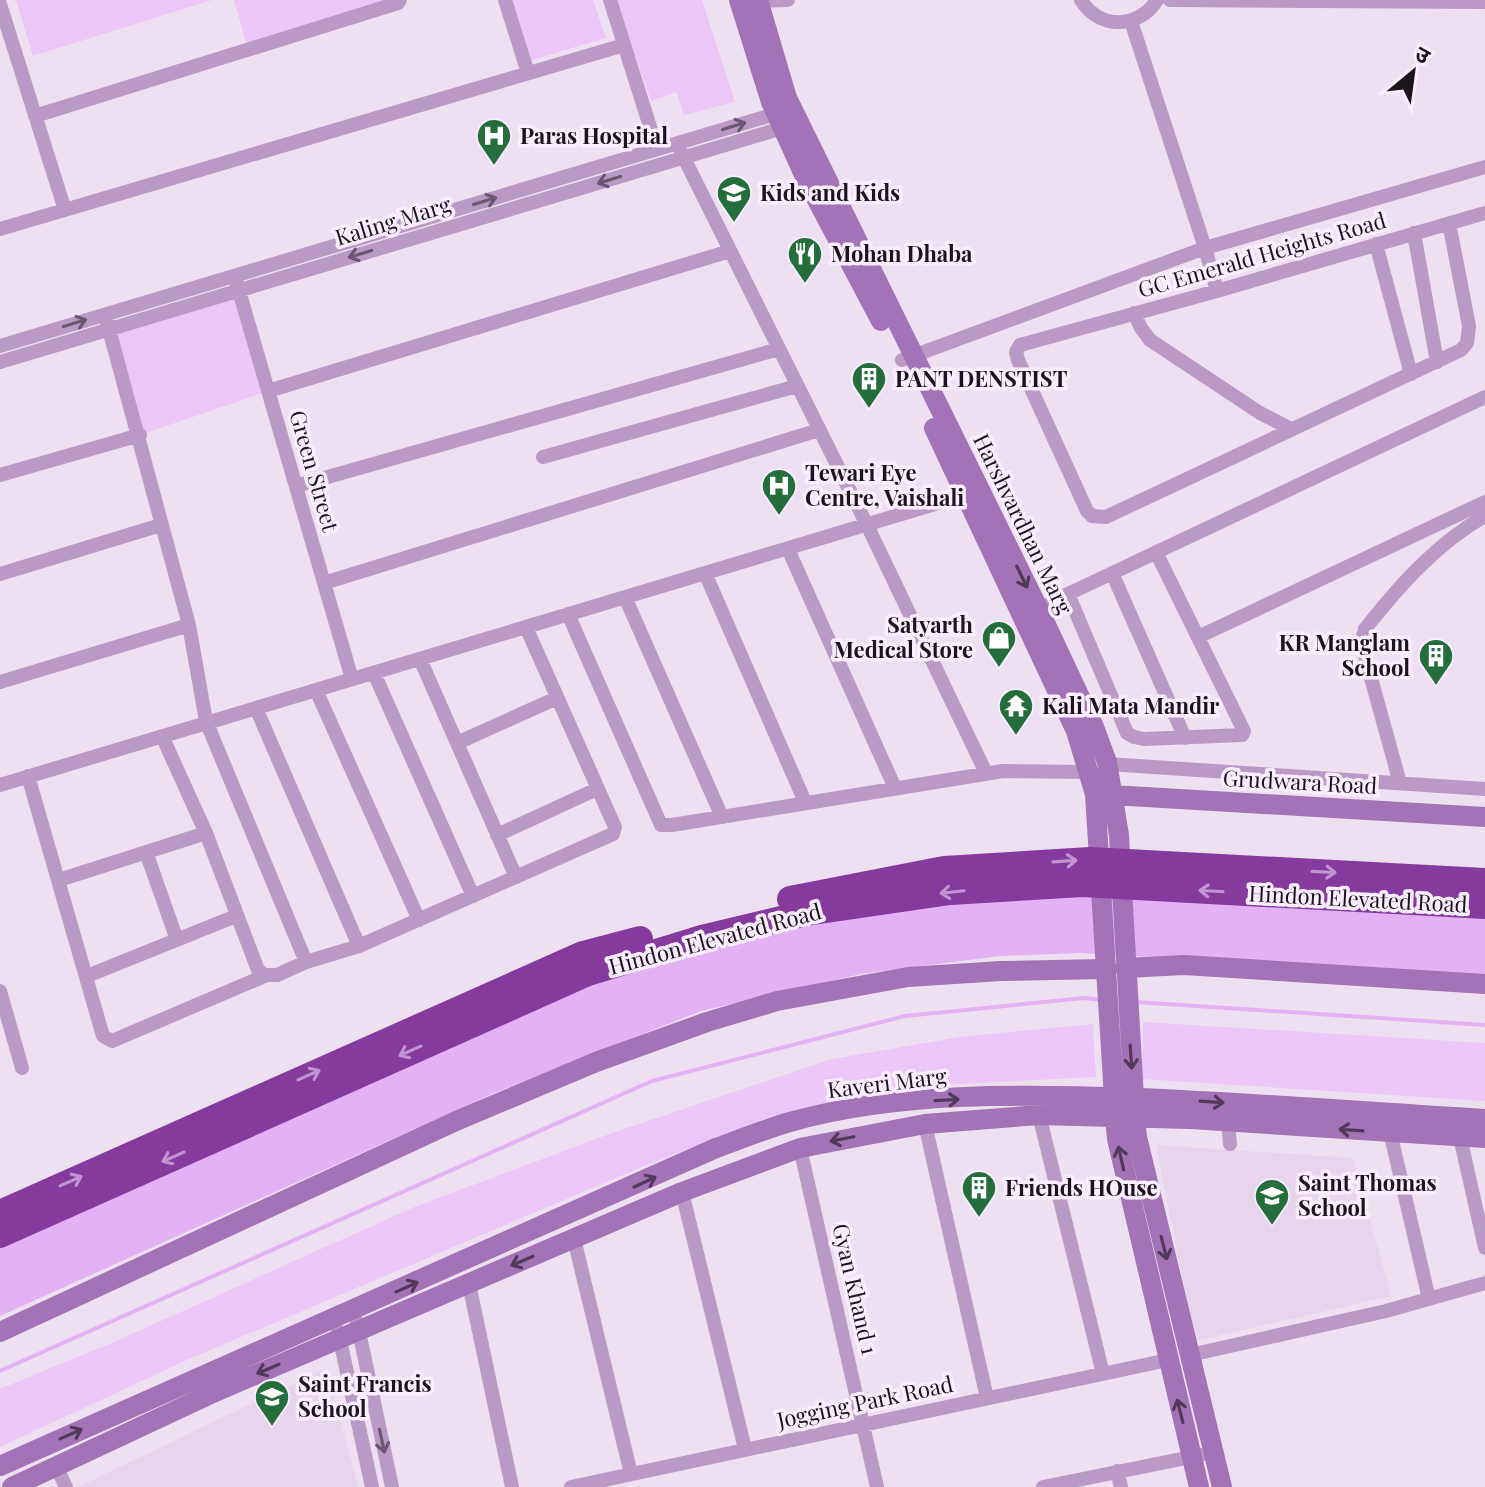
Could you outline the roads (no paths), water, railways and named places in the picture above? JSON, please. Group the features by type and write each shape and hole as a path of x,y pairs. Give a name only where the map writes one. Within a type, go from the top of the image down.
{"highway":[{"name":"Hindon Elevated Road","path":"0,1213 583,954 800,896 944,869 1090,860 1485,881"},
{"name":"Hindon Elevated Road","path":"0,1235 588,973 702,938 806,913 950,892 1082,884 1485,906"}],"street":[{"path":"35,116 400,0"},
{"path":"505,0 528,73"},
{"path":"610,0 657,149"},
{"path":"739,0 788,0"},
{"name":"Harshvardhan Marg","path":"739,0 787,118"},
{"name":"Harshvardhan Marg","path":"758,0 787,118 806,179 908,358 1039,610 1094,727 1109,836 1124,1107"},
{"path":"1081,0 1093,15 1122,23 1144,15 1157,0"},
{"path":"1170,0 1485,2"},
{"path":"0,4 65,210"},
{"path":"1131,21 1217,291"},
{"path":"0,229 624,45"},
{"name":"Kaling Marg","path":"107,322 234,276 676,143 787,118"},
{"name":"Kaling Marg","path":"1,351 239,291 683,158 787,118"},
{"path":"676,143 867,525 986,773"},
{"path":"908,358 1205,248 1485,167"},
{"name":"GC Emerald Heights Road","path":"1291,429 1260,413 1150,340 1134,313 1485,213"},
{"path":"1134,313 1027,341 1016,352 1092,516 1106,517 1461,350 1469,335 1459,265 1449,223"},
{"path":"1414,233 1437,362"},
{"path":"1376,244 1411,374"},
{"path":"268,391 730,251"},
{"name":"Green Street","path":"234,276 352,679"},
{"path":"107,322 189,625 206,721 306,962"},
{"path":"296,486 779,349"},
{"name":"Harshvardhan Marg","path":"908,358 965,495 1076,731 1112,795 1109,836"},
{"path":"543,457 797,386"},
{"path":"1039,610 1485,397"},
{"path":"324,583 819,430"},
{"path":"0,475 140,435"},
{"path":"0,785 965,495"},
{"path":"1198,637 1485,502"},
{"path":"1400,783 1362,639 1371,621 1433,552 1485,516"},
{"path":"0,574 161,525"},
{"path":"788,549 895,788"},
{"path":"1068,594 1127,733 1144,739 1237,737 1244,731 1156,552"},
{"path":"705,573 805,802"},
{"path":"1112,573 1185,738"},
{"path":"625,597 722,817"},
{"path":"568,614 658,822 666,826 986,773 1021,770 1099,768 1485,789"},
{"path":"0,682 189,625"},
{"path":"28,776 103,1036 112,1041 267,975 277,975 306,962 359,946 613,834 615,827 526,627"},
{"path":"420,659 516,877"},
{"path":"374,673 473,896"},
{"path":"316,690 419,920"},
{"path":"457,743 557,698"},
{"path":"256,708 359,946"},
{"path":"162,736 206,833 258,970 267,975"},
{"path":"497,835 597,789"},
{"name":"Grudwara Road","path":"1112,795 1485,817"},
{"path":"59,880 206,833"},
{"path":"146,852 177,940"},
{"path":"87,976 236,916"},
{"path":"0,1332 456,1121 596,1062 707,1022 777,1001 908,977 1001,971 1115,971 1184,965 1485,984"},
{"path":"0,991 22,1068"},
{"name":"Kaveri Marg","path":"347,1325 716,1148 792,1121 862,1108 1035,1095 1228,1122 1485,1138"},
{"path":"1124,1107 1137,1137 1222,1487"},
{"path":"1124,1107 1117,1139 1199,1487"},
{"name":"Kaveri Marg","path":"347,1325 469,1284 682,1192 800,1148 925,1124 1124,1107 1485,1119"},
{"path":"1039,1115 1103,1374"},
{"path":"1228,1122 1230,1144"},
{"path":"925,1124 987,1398"},
{"path":"1390,1132 1429,1299"},
{"path":"1460,1137 1485,1248"},
{"name":"Gyan Khand 1","path":"800,1148 877,1487"},
{"path":"682,1192 745,1449"},
{"path":"574,1239 631,1474"},
{"path":"1190,1355 1485,1283"},
{"path":"469,1284 512,1487"},
{"path":"0,1466 347,1325"},
{"path":"12,1487 215,1392 347,1325"},
{"path":"347,1325 372,1487"},
{"path":"347,1325 392,1487"},
{"name":"Jogging Park Road","path":"571,1487 1168,1360"},
{"path":"1043,1487 1213,1454"},
{"path":"56,1466 66,1487"},
{"path":"1117,1471 1121,1487"}],"waterway":[{"path":"0,1371 652,1081 905,1016 1084,998 1103,1000"},
{"path":"1136,1002 1485,1025"}],"place":[{"name":"Paras Hospital","path":"494,167"},
{"name":"Kids and Kids","path":"734,224"},
{"name":"Mohan Dhaba","path":"805,285"},
{"name":"PANT DENSTIST","path":"869,410"},
{"name":"Tewari Eye Centre, Vaishali","path":"779,517"},
{"name":"Satyarth Medical Store","path":"999,669"},
{"name":"KR Manglam School","path":"1436,687"},
{"name":"Kali Mata Mandir","path":"1016,737"},
{"name":"Friends HOuse","path":"979,1219"},
{"name":"Saint Thomas School","path":"1272,1227"},
{"name":"Saint Francis School","path":"272,1428"}]}
